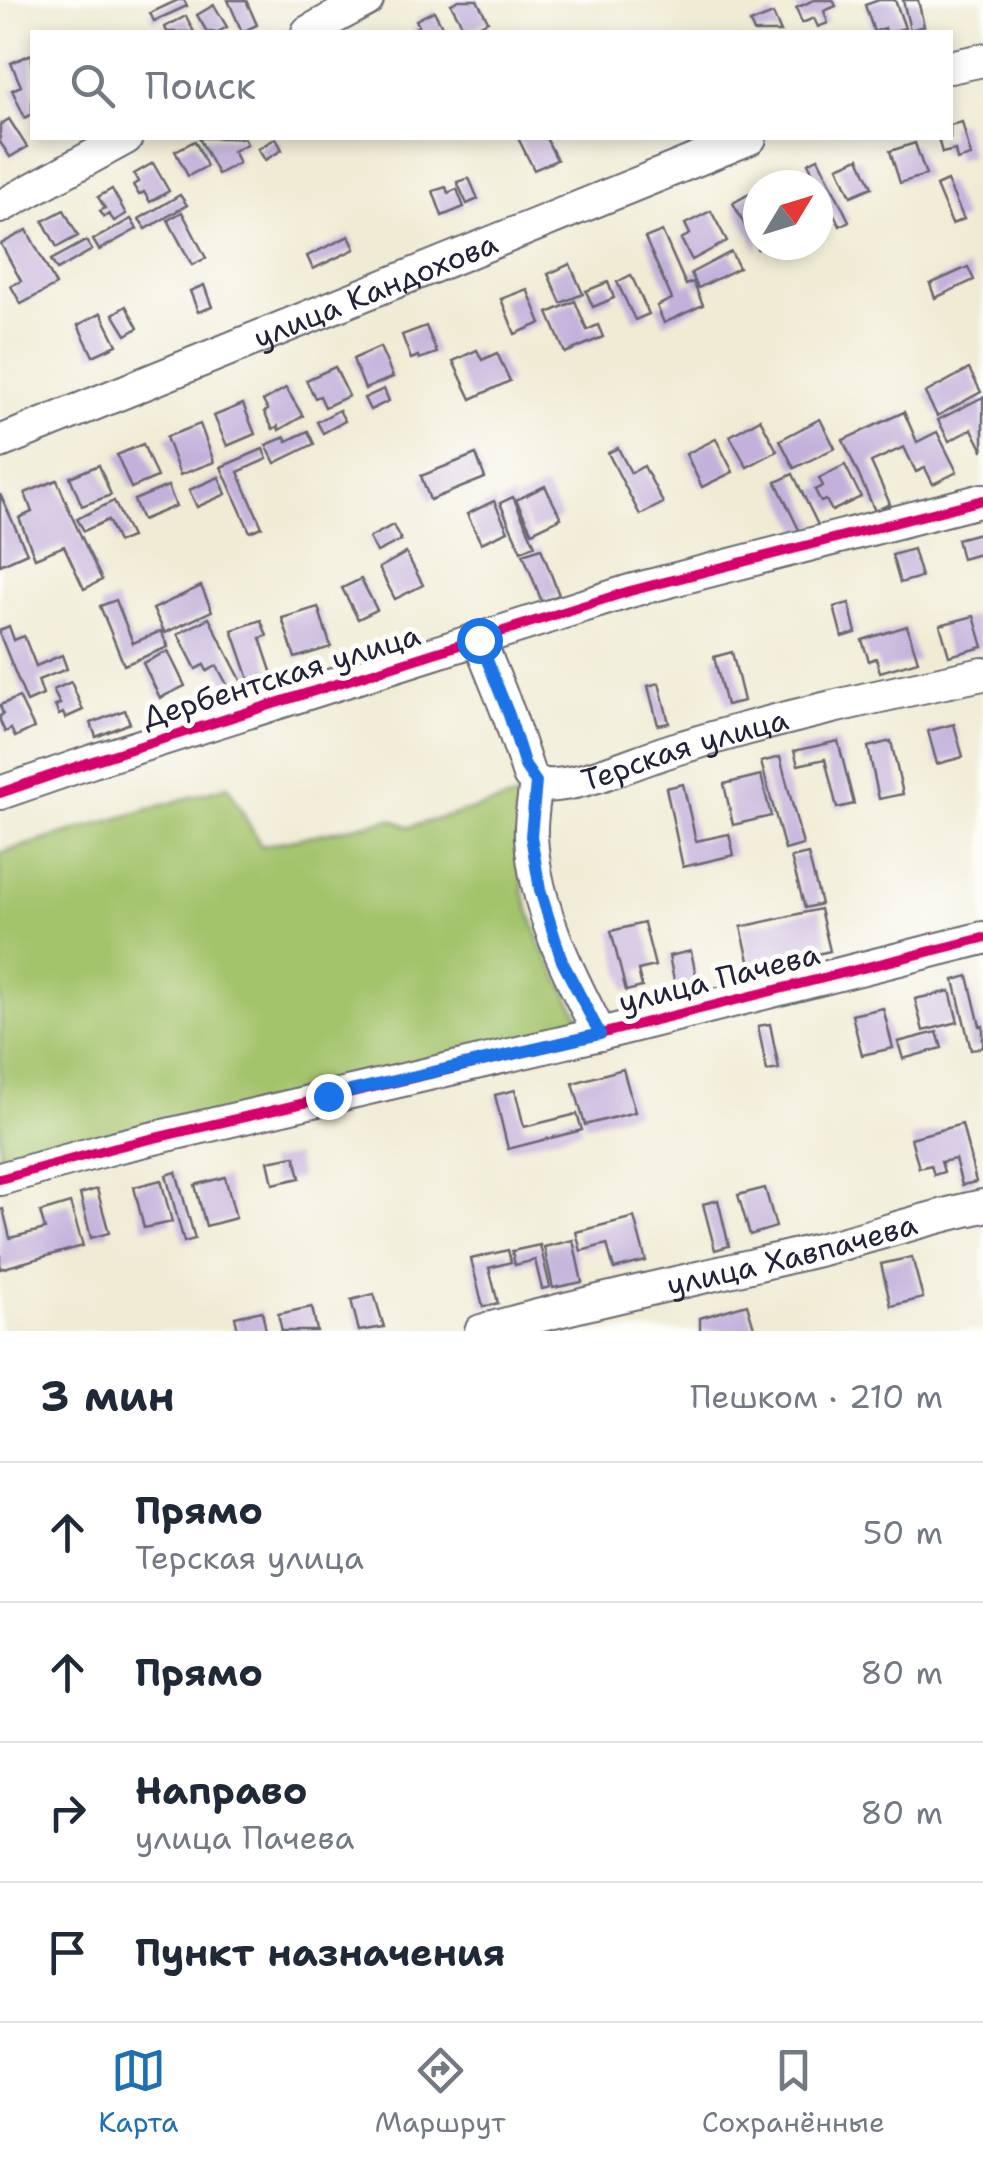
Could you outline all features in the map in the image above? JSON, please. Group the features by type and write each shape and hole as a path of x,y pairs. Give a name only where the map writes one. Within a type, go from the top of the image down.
{"street":[{"path":"312,30 367,0"},
{"path":"953,66 983,60"},
{"path":"0,208 122,140"},
{"name":"улица Кандохова","path":"0,442 745,140"},
{"name":"Дербентская улица","path":"0,793 630,591 983,500"},
{"path":"479,640 525,766 536,782 531,836 540,890 562,961 600,1034"},
{"name":"Терская улица","path":"536,782 558,784 584,778 682,746 840,705 983,674"},
{"name":"улица Пачева","path":"0,1178 983,938"},
{"name":"улица Хавпачева","path":"481,1331 983,1206"}],"green space":[{"path":"228,786 261,846 392,819 409,827 518,797 523,892 542,948 585,1027 0,1166 0,853"}],"building":[{"path":"184,0 187,6 154,21 150,13"},
{"path":"228,0 246,0 257,25 241,30"},
{"path":"477,0 488,21 465,30 451,4"},
{"path":"814,0 833,0 836,6 824,11 828,23 818,27 814,18 802,23 796,8"},
{"path":"895,0 905,28 873,30 865,5"},
{"path":"903,0 918,0 924,26 910,30"},
{"path":"214,5 227,27 206,30 197,15"},
{"path":"434,11 444,30 413,30 419,26 416,20"},
{"path":"773,14 780,30 753,30 750,23"},
{"path":"186,16 193,30 166,30 165,27"},
{"path":"30,55 30,115 25,118 12,90 21,86 11,63"},
{"path":"9,119 27,147 10,157 0,142 0,125"},
{"path":"962,122 971,156 957,160 955,150 942,153 939,140 953,140 953,124"},
{"path":"200,140 245,140 247,144 233,151 239,163 218,174"},
{"path":"277,140 282,150 265,160 258,149"},
{"path":"519,140 547,140 557,160 534,170"},
{"path":"195,141 207,166 188,176 175,151"},
{"path":"915,143 926,175 900,183 890,151"},
{"path":"818,158 824,170 812,170 808,163"},
{"path":"859,158 872,187 851,196 838,167"},
{"path":"153,163 169,191 150,202 133,185 138,182 134,174"},
{"path":"469,178 478,199 467,204 457,182"},
{"path":"947,181 964,219 952,224 936,186"},
{"path":"446,187 448,193 457,189 464,207 442,216 433,191"},
{"path":"833,188 849,221 840,226 833,212"},
{"path":"112,189 126,214 114,221 100,211 105,208 98,197"},
{"path":"180,195 187,205 146,229 139,219"},
{"path":"743,197 743,222 733,203"},
{"path":"64,210 78,236 57,247 43,221"},
{"path":"711,211 727,241 692,260 681,239 690,234 685,224"},
{"path":"182,212 206,258 192,265 168,220"},
{"path":"131,219 137,229 99,250 93,240"},
{"path":"27,230 56,285 21,304 11,286 21,281 1,244"},
{"path":"662,231 686,285 693,282 703,305 664,323 657,306 672,299 645,238"},
{"path":"349,236 355,249 313,269 307,256"},
{"path":"86,241 92,250 57,270 51,260"},
{"path":"731,252 739,268 698,288 691,273"},
{"path":"570,264 583,294 561,303 548,274"},
{"path":"968,267 974,280 935,298 930,284"},
{"path":"631,275 649,314 635,320 617,282"},
{"path":"608,282 614,298 593,307 586,291"},
{"path":"204,285 212,307 198,312 190,291"},
{"path":"527,289 541,323 515,334 501,299"},
{"path":"575,301 587,330 598,325 603,337 565,353 548,313"},
{"path":"126,306 138,328 126,335 113,314"},
{"path":"101,313 117,345 93,356 78,325"},
{"path":"426,326 437,353 411,359 402,335"},
{"path":"380,347 393,377 365,389 353,359"},
{"path":"477,350 482,360 497,353 510,381 471,399 453,361"},
{"path":"335,367 349,396 325,407 306,380"},
{"path":"969,369 981,392 937,416 925,393"},
{"path":"286,388 303,416 279,430 278,426 273,429 263,401"},
{"path":"384,389 389,401 370,410 364,398"},
{"path":"983,397 983,451 972,429 949,441 938,420"},
{"path":"243,404 255,434 227,446 214,416"},
{"path":"339,410 345,421 323,433 317,422"},
{"path":"904,412 917,442 937,432 957,472 933,484 925,468 916,472 904,447 871,462 890,504 875,511 843,440"},
{"path":"760,419 777,451 747,467 730,436"},
{"path":"820,419 835,448 794,468 780,440"},
{"path":"200,424 214,462 180,475 166,437"},
{"path":"308,431 314,444 275,463 266,445"},
{"path":"716,439 733,472 702,487 686,454"},
{"path":"143,444 157,477 131,488 117,455"},
{"path":"618,448 631,473 644,466 663,503 640,515 608,453"},
{"path":"263,449 267,459 238,472 262,527 250,532 221,467"},
{"path":"476,454 485,478 430,500 421,476"},
{"path":"99,465 111,495 82,506 70,477"},
{"path":"845,465 861,497 832,511 815,490 823,486 819,478"},
{"path":"793,474 818,525 801,534 776,482"},
{"path":"219,477 226,494 197,507 189,490"},
{"path":"57,480 102,580 84,589 64,546 35,558 19,518 32,512 25,493"},
{"path":"168,486 176,506 142,520 134,500"},
{"path":"545,486 561,518 532,532 516,500"},
{"path":"0,494 27,553 0,565"},
{"path":"513,497 535,545 521,551 500,503"},
{"path":"114,501 131,537 118,542 108,520 84,531 77,519"},
{"path":"494,501 508,531 481,543 467,514"},
{"path":"393,525 401,540 377,552 369,538"},
{"path":"983,532 983,553 962,559 957,539"},
{"path":"541,548 559,595 542,602 523,554"},
{"path":"913,549 921,577 900,583 892,555"},
{"path":"406,553 423,585 395,599 379,568"},
{"path":"361,579 377,610 358,619 342,588"},
{"path":"201,586 212,611 165,633 153,609"},
{"path":"116,600 133,643 161,631 168,647 124,665 100,606"},
{"path":"849,603 856,633 842,637 834,607"},
{"path":"318,607 331,647 295,658 282,618"},
{"path":"974,616 983,647 949,656 940,625"},
{"path":"209,618 244,686 231,692 217,666 207,671 204,665 196,669 178,634"},
{"path":"261,620 267,636 260,638 273,677 251,685 232,630"},
{"path":"9,626 14,640 24,636 36,666 62,655 67,669 38,680 43,695 27,702 0,635 0,630"},
{"path":"907,626 918,661 880,672 876,658 869,661 862,640"},
{"path":"168,651 185,686 160,698 143,663"},
{"path":"732,652 744,701 726,705 714,657"},
{"path":"71,682 83,710 65,718 55,706 60,704 53,690"},
{"path":"659,683 669,723 658,725 648,686"},
{"path":"19,697 34,728 15,737 11,729 5,732 0,705"},
{"path":"125,710 130,723 96,737 91,723"},
{"path":"954,724 963,757 937,764 928,731"},
{"path":"838,741 854,804 837,808 825,759 798,765 794,751"},
{"path":"891,741 903,794 879,799 868,747"},
{"path":"780,757 803,845 785,850 761,762"},
{"path":"761,775 771,816 733,825 724,784"},
{"path":"683,784 696,841 729,834 734,855 683,867 666,788"},
{"path":"808,854 821,904 805,908 791,858"},
{"path":"820,909 830,951 751,969 741,927"},
{"path":"644,923 655,966 638,970 642,987 626,991 611,931"},
{"path":"691,951 698,985 676,990 669,956"},
{"path":"968,976 983,1026 983,1047 971,1050 954,980"},
{"path":"950,991 958,1022 923,1031 915,999"},
{"path":"883,1008 893,1048 862,1055 852,1015"},
{"path":"770,1024 779,1069 767,1071 758,1026"},
{"path":"937,1032 942,1048 903,1059 898,1042"},
{"path":"623,1069 635,1112 585,1125 573,1083"},
{"path":"515,1090 524,1127 577,1114 582,1130 508,1149 495,1095"},
{"path":"962,1124 976,1182 962,1185 955,1159 941,1162 944,1172 934,1175 931,1165 919,1168 911,1138"},
{"path":"295,1156 300,1178 273,1184 268,1161"},
{"path":"176,1172 195,1239 184,1242 166,1175"},
{"path":"225,1177 236,1218 206,1226 195,1185"},
{"path":"161,1180 172,1222 144,1228 134,1187"},
{"path":"765,1188 776,1227 750,1235 738,1195"},
{"path":"97,1189 109,1233 91,1238 80,1194"},
{"path":"718,1200 729,1246 715,1250 703,1204"},
{"path":"70,1203 83,1246 0,1269 0,1210 3,1209 10,1238 45,1229 40,1212"},
{"path":"634,1217 646,1261 614,1269 607,1244 581,1251 576,1232"},
{"path":"573,1240 582,1282 553,1288 544,1247"},
{"path":"540,1245 550,1287 542,1289 535,1260 515,1265 512,1251"},
{"path":"508,1250 511,1262 489,1268 498,1303 483,1307 471,1259"},
{"path":"912,1257 923,1298 891,1306 881,1264"},
{"path":"374,1294 384,1327 359,1331 351,1300"},
{"path":"747,1304 755,1331 700,1331 700,1318"},
{"path":"312,1307 317,1331 282,1331 278,1314"},
{"path":"262,1311 266,1331 238,1331 235,1317"}],"cycle path":[{"path":"0,793 630,591 983,500"},
{"path":"0,1179 116,1147 600,1034 983,938"}],"route":[{"path":"328,1096 600,1034 562,961 540,890 531,836 536,782 525,766 479,640"}]}
